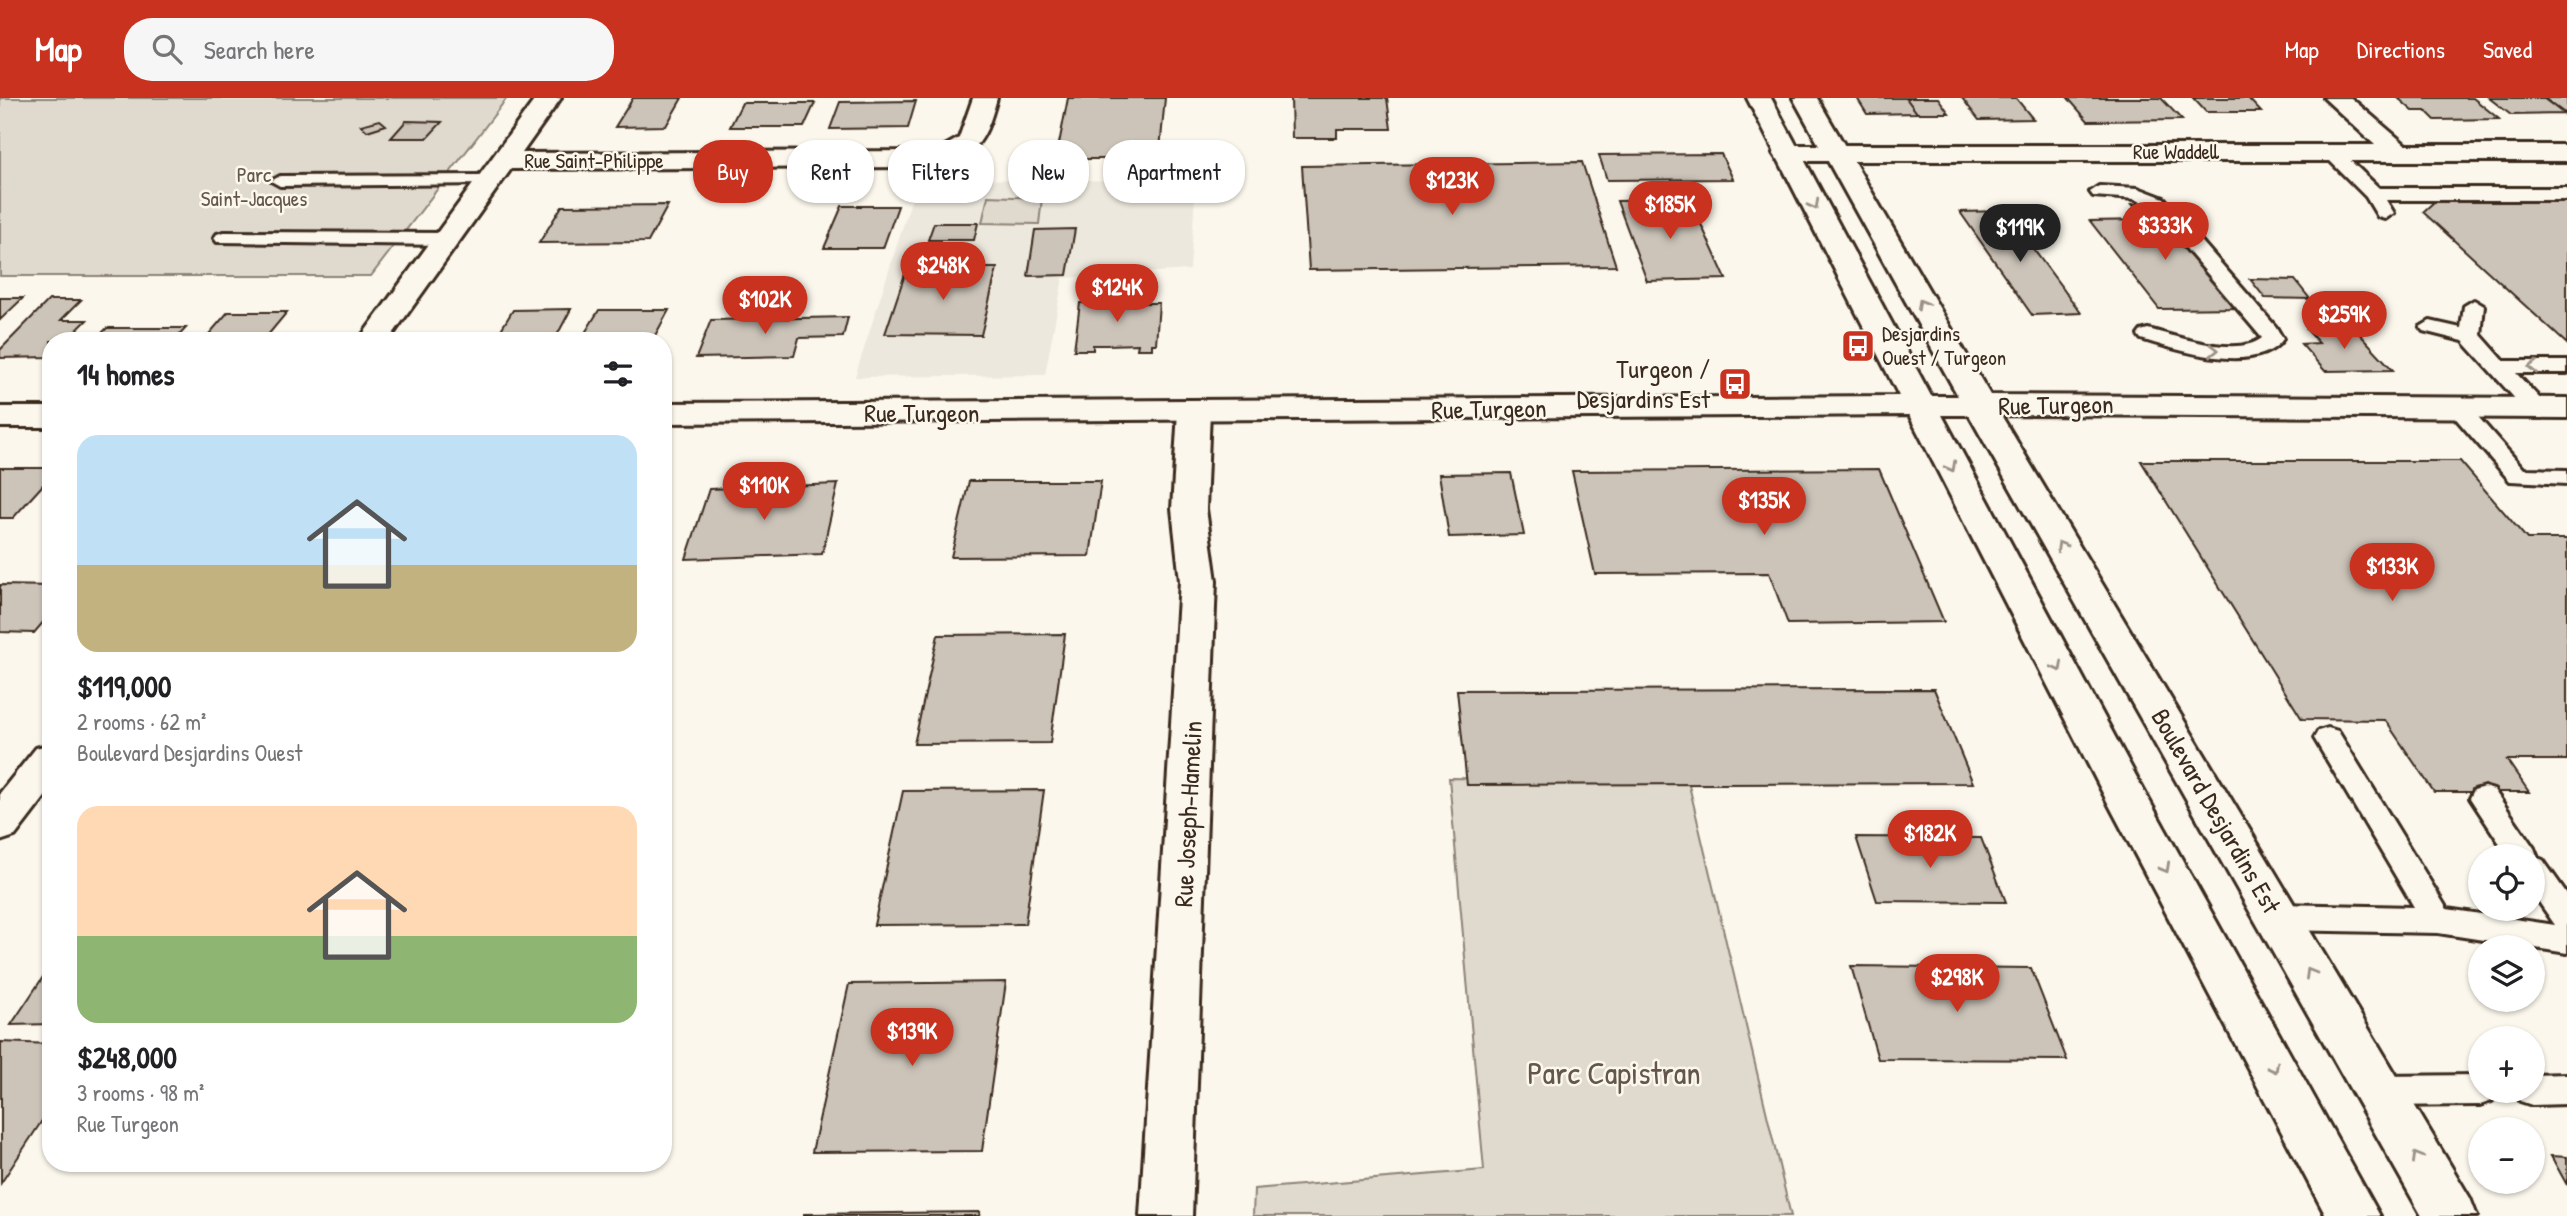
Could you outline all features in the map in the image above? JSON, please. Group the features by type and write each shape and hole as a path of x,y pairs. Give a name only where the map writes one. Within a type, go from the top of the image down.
{"street":[{"path":"380,332 549,98"},
{"name":"Rue Saint-Philippe","path":"496,171 923,159 957,153 973,137 985,98"},
{"path":"1759,98 2129,803 2354,1216"},
{"name":"Boulevard Desjardins Est","path":"1805,98 2451,1216"},
{"path":"2336,98 2398,152"},
{"name":"Rue Waddell","path":"1786,153 2567,153"},
{"name":"Rue Turgeon","path":"672,413 1980,405 2551,408"},
{"name":"Rue Joseph-Hamelin","path":"1166,1216 1198,581 1189,509 1194,411"},
{"path":"0,417 42,417"},
{"path":"0,824 42,770"}],"lane":[{"path":"2331,152 2374,194 2385,213"},
{"path":"280,181 496,171"},
{"path":"2099,192 2138,194 2157,202 2269,331 2273,340 2262,349 2196,350 2148,335"},
{"path":"2374,194 2567,194"},
{"path":"224,238 447,239"},
{"path":"2470,336 2474,306"},
{"path":"2430,327 2470,336 2499,367 2551,408"},
{"path":"2499,367 2567,367"},
{"path":"2457,407 2518,477 2567,477"},
{"path":"2328,738 2438,920"},
{"path":"2484,798 2516,844"},
{"path":"2545,887 2567,918"},
{"path":"2277,916 2438,920 2567,940"},
{"path":"2545,1090 2567,1089"},
{"path":"2378,1091 2468,1090"}],"shaded area":[{"path":"994,180 1008,180 1008,203 1089,203 1089,180 1103,180 1103,203 1195,203 1190,270 1063,278 1045,375 855,377 910,203 994,203"}],"green space":[{"name":"Parc Saint-Jacques","path":"0,98 507,98 371,276 0,276"},
{"path":"994,196 1008,197 1008,203 1041,203 1039,224 982,223 986,203 994,203"},
{"name":"Parc Capistran","path":"1449,778 1688,781 1791,1216 1253,1216 1254,1189 1484,1170"}],"building":[{"path":"633,98 682,98 666,126 615,127"},
{"path":"1068,98 1165,98 1161,140 1103,140 1103,159 1089,159 1089,140 1060,140"},
{"path":"1291,98 1387,98 1391,129 1337,129 1337,138 1292,138"},
{"path":"1857,98 1906,98 1917,113 1867,114"},
{"path":"1906,98 1938,98 1949,113 1917,113"},
{"path":"1962,98 2016,98 2033,119 1979,120"},
{"path":"2068,98 2161,98 2182,120 2088,121"},
{"path":"2193,98 2248,98 2261,112 2206,112"},
{"path":"2398,98 2473,98 2499,119 2435,120 2426,111 2413,111"},
{"path":"2489,98 2543,98 2564,114 2511,115"},
{"path":"2544,98 2567,98 2567,115"},
{"path":"916,101 908,128 830,129 840,102"},
{"path":"742,103 815,103 804,127 730,127"},
{"path":"380,120 386,125 367,131 361,125"},
{"path":"406,121 442,122 427,138 391,138"},
{"path":"1721,154 1733,179 1607,180 1599,155"},
{"path":"1582,162 1616,266 1309,270 1302,166"},
{"path":"1690,200 1726,279 1647,281 1617,201"},
{"path":"2567,200 2567,344 2423,212 2435,201"},
{"path":"2132,204 2154,204 2243,308 2159,309 2090,221 2145,220"},
{"path":"668,205 648,242 539,243 562,206"},
{"path":"842,206 898,206 883,248 824,248"},
{"path":"2005,211 2081,313 2032,315 1960,212"},
{"path":"934,223 978,223 974,240 928,240"},
{"path":"1075,229 1067,275 1028,276 1035,230"},
{"path":"907,268 997,268 981,335 885,334"},
{"path":"2250,279 2295,280 2310,299 2265,298"},
{"path":"0,298 23,298 0,320"},
{"path":"1143,299 1143,303 1159,303 1156,344 1152,344 1152,349 1137,349 1138,344 1093,345 1093,350 1074,350 1080,303"},
{"path":"49,300 81,300 61,320 87,320 75,332 42,332 42,357 0,358 0,350"},
{"path":"571,309 559,332 500,332 513,310"},
{"path":"599,310 669,310 657,332 586,332"},
{"path":"228,312 287,312 270,332 211,332"},
{"path":"848,317 843,337 799,338 794,356 696,358 711,320"},
{"path":"107,328 186,328 182,332 103,332"},
{"path":"2355,329 2393,370 2325,371 2301,344 2319,343 2307,330"},
{"path":"2141,461 2460,461 2527,539 2567,539 2567,760 2507,760 2529,792 2434,792 2385,720 2302,719"},
{"path":"0,468 42,468 42,486 13,518 0,518"},
{"path":"1879,469 1944,622 1788,624 1769,573 1595,574 1572,471"},
{"path":"1511,473 1524,535 1449,537 1439,474"},
{"path":"969,481 1101,481 1090,556 951,557"},
{"path":"838,484 822,554 686,559 709,489"},
{"path":"0,585 42,586 42,624 34,633 0,632"},
{"path":"1065,634 1050,743 914,744 938,635"},
{"path":"1934,689 1973,783 1467,785 1457,690"},
{"path":"1044,790 1025,924 874,925 903,791"},
{"path":"1856,837 1981,838 2006,902 1877,901"},
{"path":"1851,966 2031,968 2067,1060 1878,1059"},
{"path":"42,978 42,1024 11,1025"},
{"path":"1006,982 982,1151 812,1152 849,984"},
{"path":"1,1042 42,1044 42,1121 1,1183"},
{"path":"2551,1156 2567,1157 2567,1185"},
{"path":"980,1212 979,1216 804,1216 804,1214"}],"place":[{"name":"Desjardins Ouest / Turgeon","path":"1858,346"},
{"name":"Turgeon / Desjardins Est","path":"1735,384"}]}
